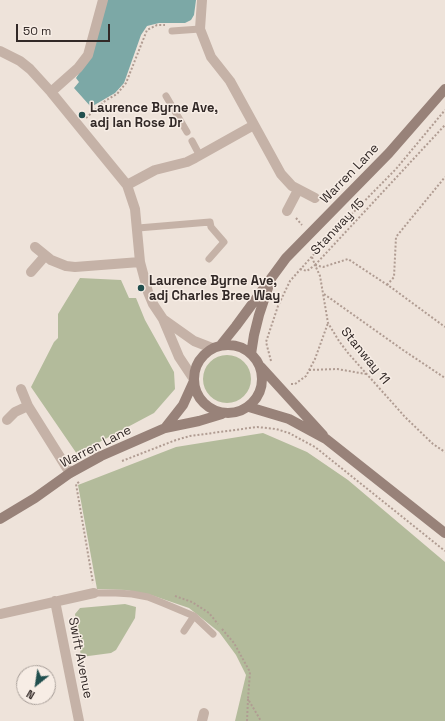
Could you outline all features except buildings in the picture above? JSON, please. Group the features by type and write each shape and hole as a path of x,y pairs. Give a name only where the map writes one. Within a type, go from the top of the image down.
{"street":[{"path":"51,92 78,68 88,55 102,0"},
{"path":"202,0 200,29 211,57 230,81 282,174 292,186 315,198"},
{"path":"0,51 20,61 51,92 127,185 135,209 138,228 140,262 148,292 153,304 163,319 193,381 200,400 206,406 222,414"},
{"name":"Warren Lane","path":"165,428 183,404 193,381 194,371 201,358 216,347 236,326 286,258 389,152 445,89"},
{"path":"127,185 155,170 187,162 200,156 254,125"},
{"path":"287,211 298,190"},
{"path":"34,247 45,256 59,264 75,267 140,262"},
{"path":"31,272 45,256"},
{"name":"Warren Lane","path":"252,354 254,335 259,315 273,277"},
{"path":"163,319 194,341 216,347 228,344 237,346 252,354 260,366 326,439"},
{"path":"260,366 263,377 262,388 257,398 249,407 289,419 326,439 445,533"},
{"path":"21,389 28,406 70,473"},
{"path":"7,420 15,412 28,406"},
{"name":"Warren Lane","path":"0,519 35,498 70,473 101,456 165,428 199,421 222,414 232,414 249,407"},
{"path":"0,614 94,593"},
{"name":"Swift Avenue","path":"55,601 80,721"}],"lane":[{"path":"172,31 200,29"},
{"path":"166,96 187,132"},
{"path":"192,142 200,156"},
{"path":"138,228 210,222 212,227 224,242 209,260"},
{"path":"94,593 116,593 148,597 194,616 213,634"},
{"path":"184,631 194,616"}],"path":[{"path":"78,125 99,105 117,94 126,83 147,30 157,25 164,25 170,26 172,31"},
{"path":"272,365 266,342 278,306 290,280 396,169 445,110"},
{"name":"Stanway 15","path":"445,125 315,265 323,267 348,259 445,327"},
{"path":"387,286 394,277 396,237 445,176"},
{"name":"Stanway 11","path":"312,257 320,276 328,323 339,341 411,422 433,444 445,452"},
{"path":"300,269 307,271 315,265"},
{"path":"323,293 445,378"},
{"path":"286,384 295,384 306,376 315,359 328,323"},
{"path":"309,370 337,369 367,374"},
{"path":"116,463 190,436 257,427 276,429 289,433 315,447 445,551"},
{"path":"81,481 76,484 94,593"},
{"path":"247,721 248,699 261,721"}],"green space":[{"path":"80,278 121,280 129,298 136,298 145,320 174,372 175,389 154,413 77,454 31,387 54,342 58,338 58,314"},
{"path":"227,355 236,357 244,362 249,370 251,379 249,388 244,396 236,401 227,403 218,401 210,396 205,388 203,379 205,370 210,362 218,357"},
{"path":"263,433 307,452 348,480 445,562 445,721 235,721 246,675 236,655 219,632 189,608 151,595 126,590 97,589 78,485 176,447"},
{"path":"125,604 136,607 135,618 116,650 111,653 81,657 75,614 80,608"}],"water":[{"path":"107,0 196,0 194,15 191,20 185,23 159,23 147,26 141,35 124,83 115,93 91,107 74,88 79,82 76,78 88,60"}],"place":[{"name":"Laurence Byrne Ave, adj Ian Rose Dr","path":"82,115"},
{"name":"Laurence Byrne Ave, adj Charles Bree Way","path":"141,288"}]}
